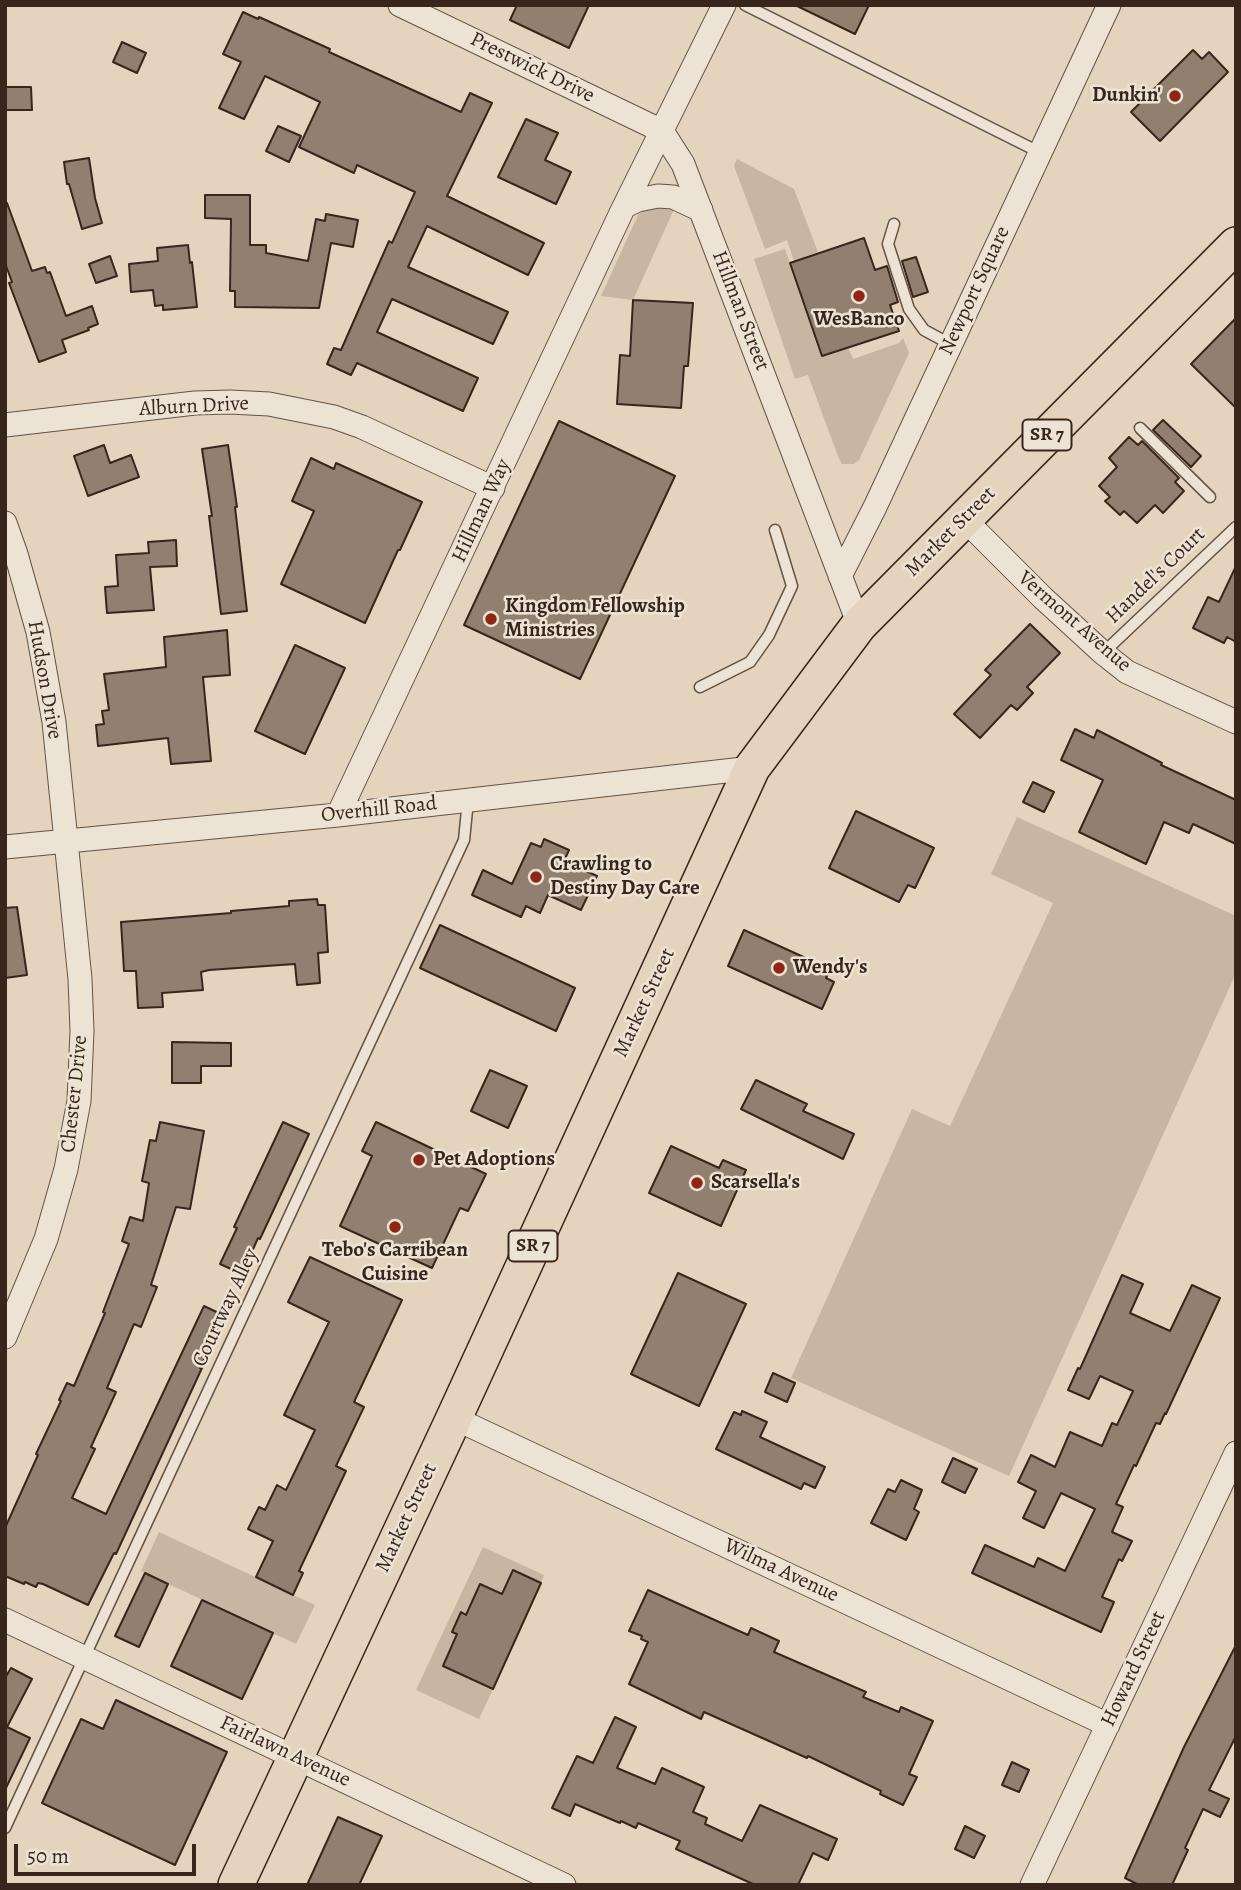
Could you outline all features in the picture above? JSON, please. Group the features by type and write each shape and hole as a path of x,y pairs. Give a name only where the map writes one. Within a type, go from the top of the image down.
{"main road":[{"name":"Market Street","path":"236,1885 752,768 859,625 1236,244"}],"street":[{"name":"Prestwick Drive","path":"400,5 662,131"},
{"path":"662,131 724,5"},
{"name":"Newport Square","path":"840,576 875,507 1109,5"},
{"name":"Hillman Way","path":"338,816 662,131"},
{"name":"Hillman Street","path":"662,131 683,164 859,625"},
{"path":"625,206 658,196 673,197 701,210"},
{"name":"Alburn Drive","path":"5,425 195,403 270,404 314,412 362,427 493,488"},
{"name":"Vermont Avenue","path":"964,519 1043,598 1127,672 1236,722"},
{"name":"Hudson Drive","path":"5,523 38,632 54,722 66,841"},
{"name":"Overhill Road","path":"5,846 338,816 752,768"},
{"name":"Chester Drive","path":"5,1337 46,1239 66,1169 79,1101 82,1031 80,979 66,841"},
{"name":"Wilma Avenue","path":"454,1418 1108,1724"},
{"name":"Howard Street","path":"1032,1885 1236,1453"},
{"name":"Fairlawn Avenue","path":"5,1620 564,1885"}],"lane":[{"path":"745,5 1039,152"},
{"path":"894,224 888,244 909,309 924,330 950,344"},
{"path":"1140,428 1210,497"},
{"name":"Handel's Court","path":"1103,653 1236,527"},
{"path":"700,687 750,662 769,635 792,586 775,530"},
{"name":"Courtway Alley","path":"5,1828 464,840 468,800"}],"shaded area":[{"path":"737,159 794,189 818,252 794,261 787,240 765,249 734,166"},
{"path":"675,207 633,300 601,296 638,215 647,208"},
{"path":"785,249 822,356 848,347 853,359 899,343 903,338 909,353 859,460 854,464 842,464 839,459 808,375 795,379 754,259"},
{"path":"1017,817 1236,916 1236,973 1009,1476 791,1378 912,1109 950,1126 1053,903 991,874"},
{"path":"159,1532 315,1605 296,1644 141,1571"},
{"path":"483,1547 544,1575 541,1583 502,1594 480,1584 466,1615 462,1613 453,1632 457,1634 443,1666 493,1689 479,1719 416,1690"}],"building":[{"path":"517,5 589,5 569,48 510,20"},
{"path":"795,5 869,5 855,34"},
{"path":"243,12 330,49 329,52 461,112 470,93 492,103 447,196 544,243 528,275 427,226 408,267 508,312 493,344 392,299 377,332 478,378 463,411 357,363 351,375 327,364 334,348 341,350 389,241 392,243 415,192 357,165 354,173 299,147 320,102 265,76 244,119 219,108 241,62 223,54"},
{"path":"122,42 146,53 137,73 113,62"},
{"name":"Dunkin'","path":"1193,50 1202,59 1209,52 1228,72 1160,141 1131,112"},
{"path":"5,87 31,87 32,110 5,110"},
{"path":"526,119 558,133 545,160 571,172 556,204 498,177"},
{"path":"278,126 301,136 289,162 266,151"},
{"path":"89,158 102,223 82,229 67,184 64,162"},
{"path":"205,195 250,195 250,245 266,245 266,253 308,261 316,219 325,221 326,214 358,220 353,247 331,243 319,308 235,307 235,291 230,291 231,219 205,218"},
{"path":"7,203 32,271 45,267 47,273 50,272 66,316 92,306 98,324 62,340 66,352 39,362 9,283 12,282 5,263"},
{"name":"WesBanco","path":"864,238 875,270 887,266 898,302 890,305 899,331 822,356 790,263"},
{"path":"188,245 197,307 163,310 163,305 155,306 153,290 131,292 129,264 158,261 157,248"},
{"path":"110,256 117,276 96,283 89,264"},
{"path":"916,257 928,292 913,297 902,261"},
{"path":"633,300 693,303 688,366 684,366 681,408 617,404 620,355 630,356"},
{"path":"1236,318 1236,408 1191,364"},
{"path":"1163,420 1201,456 1191,467 1153,430"},
{"path":"559,421 675,476 580,679 464,625"},
{"path":"1129,437 1138,445 1142,441 1179,478 1175,482 1184,491 1163,513 1155,505 1137,523 1124,511 1120,515 1105,501 1110,497 1099,486 1117,467 1109,458"},
{"path":"104,445 110,463 131,455 139,477 88,496 74,456"},
{"path":"228,445 247,611 221,614 209,516 212,516 202,449"},
{"path":"311,458 334,469 336,463 422,502 365,623 281,584 314,511 292,501"},
{"path":"176,540 177,566 150,567 154,610 107,613 105,587 118,586 116,555 149,553 148,542"},
{"path":"1236,566 1236,642 1227,637 1224,643 1193,628 1208,597 1219,602"},
{"path":"1030,624 1060,653 1027,687 1033,693 1017,710 1011,705 980,738 954,714 991,675 985,670"},
{"path":"227,630 230,675 203,677 211,761 171,764 168,738 98,746 96,725 104,724 102,711 109,710 104,674 166,667 164,637"},
{"path":"295,645 345,668 305,754 255,731"},
{"path":"1075,729 1094,738 1097,730 1162,763 1161,765 1236,800 1236,844 1193,824 1189,833 1164,822 1146,864 1079,832 1103,780 1061,760"},
{"path":"1033,782 1054,792 1044,812 1023,802"},
{"path":"856,811 934,848 915,888 908,885 899,902 829,868"},
{"name":"Crawling to Destiny Day Care","path":"544,839 569,850 564,861 597,876 581,910 548,895 540,913 526,906 521,917 472,895 483,870 512,884 531,843 541,847"},
{"path":"317,899 318,905 325,905 328,952 318,953 320,983 297,985 295,964 209,970 201,972 203,990 162,993 163,1007 138,1008 136,971 124,971 121,922 231,913 289,906 289,901"},
{"path":"17,907 27,975 5,978 5,908"},
{"path":"440,925 575,988 556,1031 420,968"},
{"name":"Wendy's","path":"744,930 830,969 826,978 834,982 822,1009 728,966"},
{"path":"172,1042 231,1043 231,1066 201,1066 201,1083 172,1083"},
{"path":"490,1070 527,1086 508,1128 471,1111"},
{"path":"756,1080 807,1104 803,1111 854,1134 843,1159 741,1109"},
{"path":"160,1122 204,1131 190,1209 176,1207 151,1285 157,1287 141,1327 134,1324 107,1388 116,1392 91,1447 95,1449 72,1498 106,1514 204,1306 225,1316 116,1554 114,1553 88,1605 43,1584 38,1583 36,1587 5,1576 5,1528 61,1401 59,1400 67,1383 74,1386 105,1313 103,1312 129,1244 122,1241 130,1217 143,1221 149,1183 142,1181 150,1140 156,1141"},
{"path":"283,1122 309,1134 242,1274 220,1264 237,1228 234,1227"},
{"path":"376,1122 486,1174 468,1211 460,1208 432,1268 340,1226 372,1156 362,1151"},
{"name":"Scarsella's","path":"671,1146 719,1168 723,1160 746,1170 721,1226 649,1193"},
{"path":"310,1257 402,1300 354,1402 364,1407 336,1466 346,1471 299,1571 303,1573 293,1595 256,1577 273,1541 248,1529 259,1507 265,1510 277,1485 286,1490 315,1430 284,1415 329,1322 288,1302"},
{"path":"678,1273 746,1304 699,1406 631,1374"},
{"path":"1122,1275 1143,1284 1130,1313 1170,1331 1192,1285 1220,1298 1166,1414 1160,1424 1156,1423 1116,1504 1123,1507 1112,1532 1132,1541 1122,1561 1119,1559 1102,1597 1114,1602 1101,1632 972,1573 985,1545 1034,1567 1038,1558 1065,1571 1095,1509 1061,1493 1044,1528 1023,1518 1036,1491 1018,1482 1031,1455 1055,1467 1070,1432 1102,1446 1112,1423 1117,1425 1133,1391 1100,1376 1089,1399 1068,1390"},
{"path":"773,1373 795,1383 787,1402 765,1392"},
{"path":"742,1411 767,1422 760,1437 825,1467 815,1488 804,1483 801,1489 716,1449 734,1412 741,1415"},
{"path":"953,1458 977,1469 965,1493 942,1482"},
{"path":"901,1480 922,1490 914,1509 919,1512 906,1540 871,1523 888,1489 895,1492"},
{"path":"513,1570 541,1583 493,1689 443,1666 457,1634 452,1632 461,1612 466,1615 480,1584 502,1594"},
{"path":"145,1573 168,1584 139,1647 115,1636"},
{"path":"648,1590 748,1635 751,1628 779,1641 774,1652 866,1692 863,1697 899,1712 901,1707 933,1721 909,1774 917,1777 903,1805 880,1794 881,1791 808,1756 807,1758 704,1712 701,1719 629,1684 648,1642 641,1639 642,1636 629,1631"},
{"path":"202,1600 273,1633 242,1699 171,1666"},
{"path":"1236,1645 1236,1736 1209,1790 1229,1799 1220,1817 1203,1809 1172,1885 1139,1885 1125,1878 1184,1747"},
{"path":"11,1668 32,1679 7,1727 30,1738 5,1790 5,1678"},
{"path":"116,1700 227,1752 175,1865 42,1803 81,1719 103,1729"},
{"path":"615,1717 636,1727 617,1768 655,1784 662,1768 704,1787 693,1812 707,1818 705,1824 742,1841 760,1805 837,1839 828,1860 813,1853 798,1885 755,1885 676,1849 680,1841 638,1823 636,1828 575,1804 570,1816 552,1808 577,1756 593,1763"},
{"path":"1012,1762 1029,1770 1019,1792 1002,1785"},
{"path":"338,1817 382,1836 359,1885 307,1885"},
{"path":"965,1826 985,1836 974,1858 955,1849"}],"place":[{"name":"Dunkin'","path":"1175,96"},
{"name":"WesBanco","path":"859,296"},
{"name":"Kingdom Fellowship Ministries","path":"491,619"},
{"name":"Crawling to Destiny Day Care","path":"536,877"},
{"name":"Wendy's","path":"779,968"},
{"name":"Pet Adoptions","path":"419,1160"},
{"name":"Scarsella's","path":"697,1183"},
{"name":"Tebo's Carribean Cuisine","path":"395,1227"}]}
